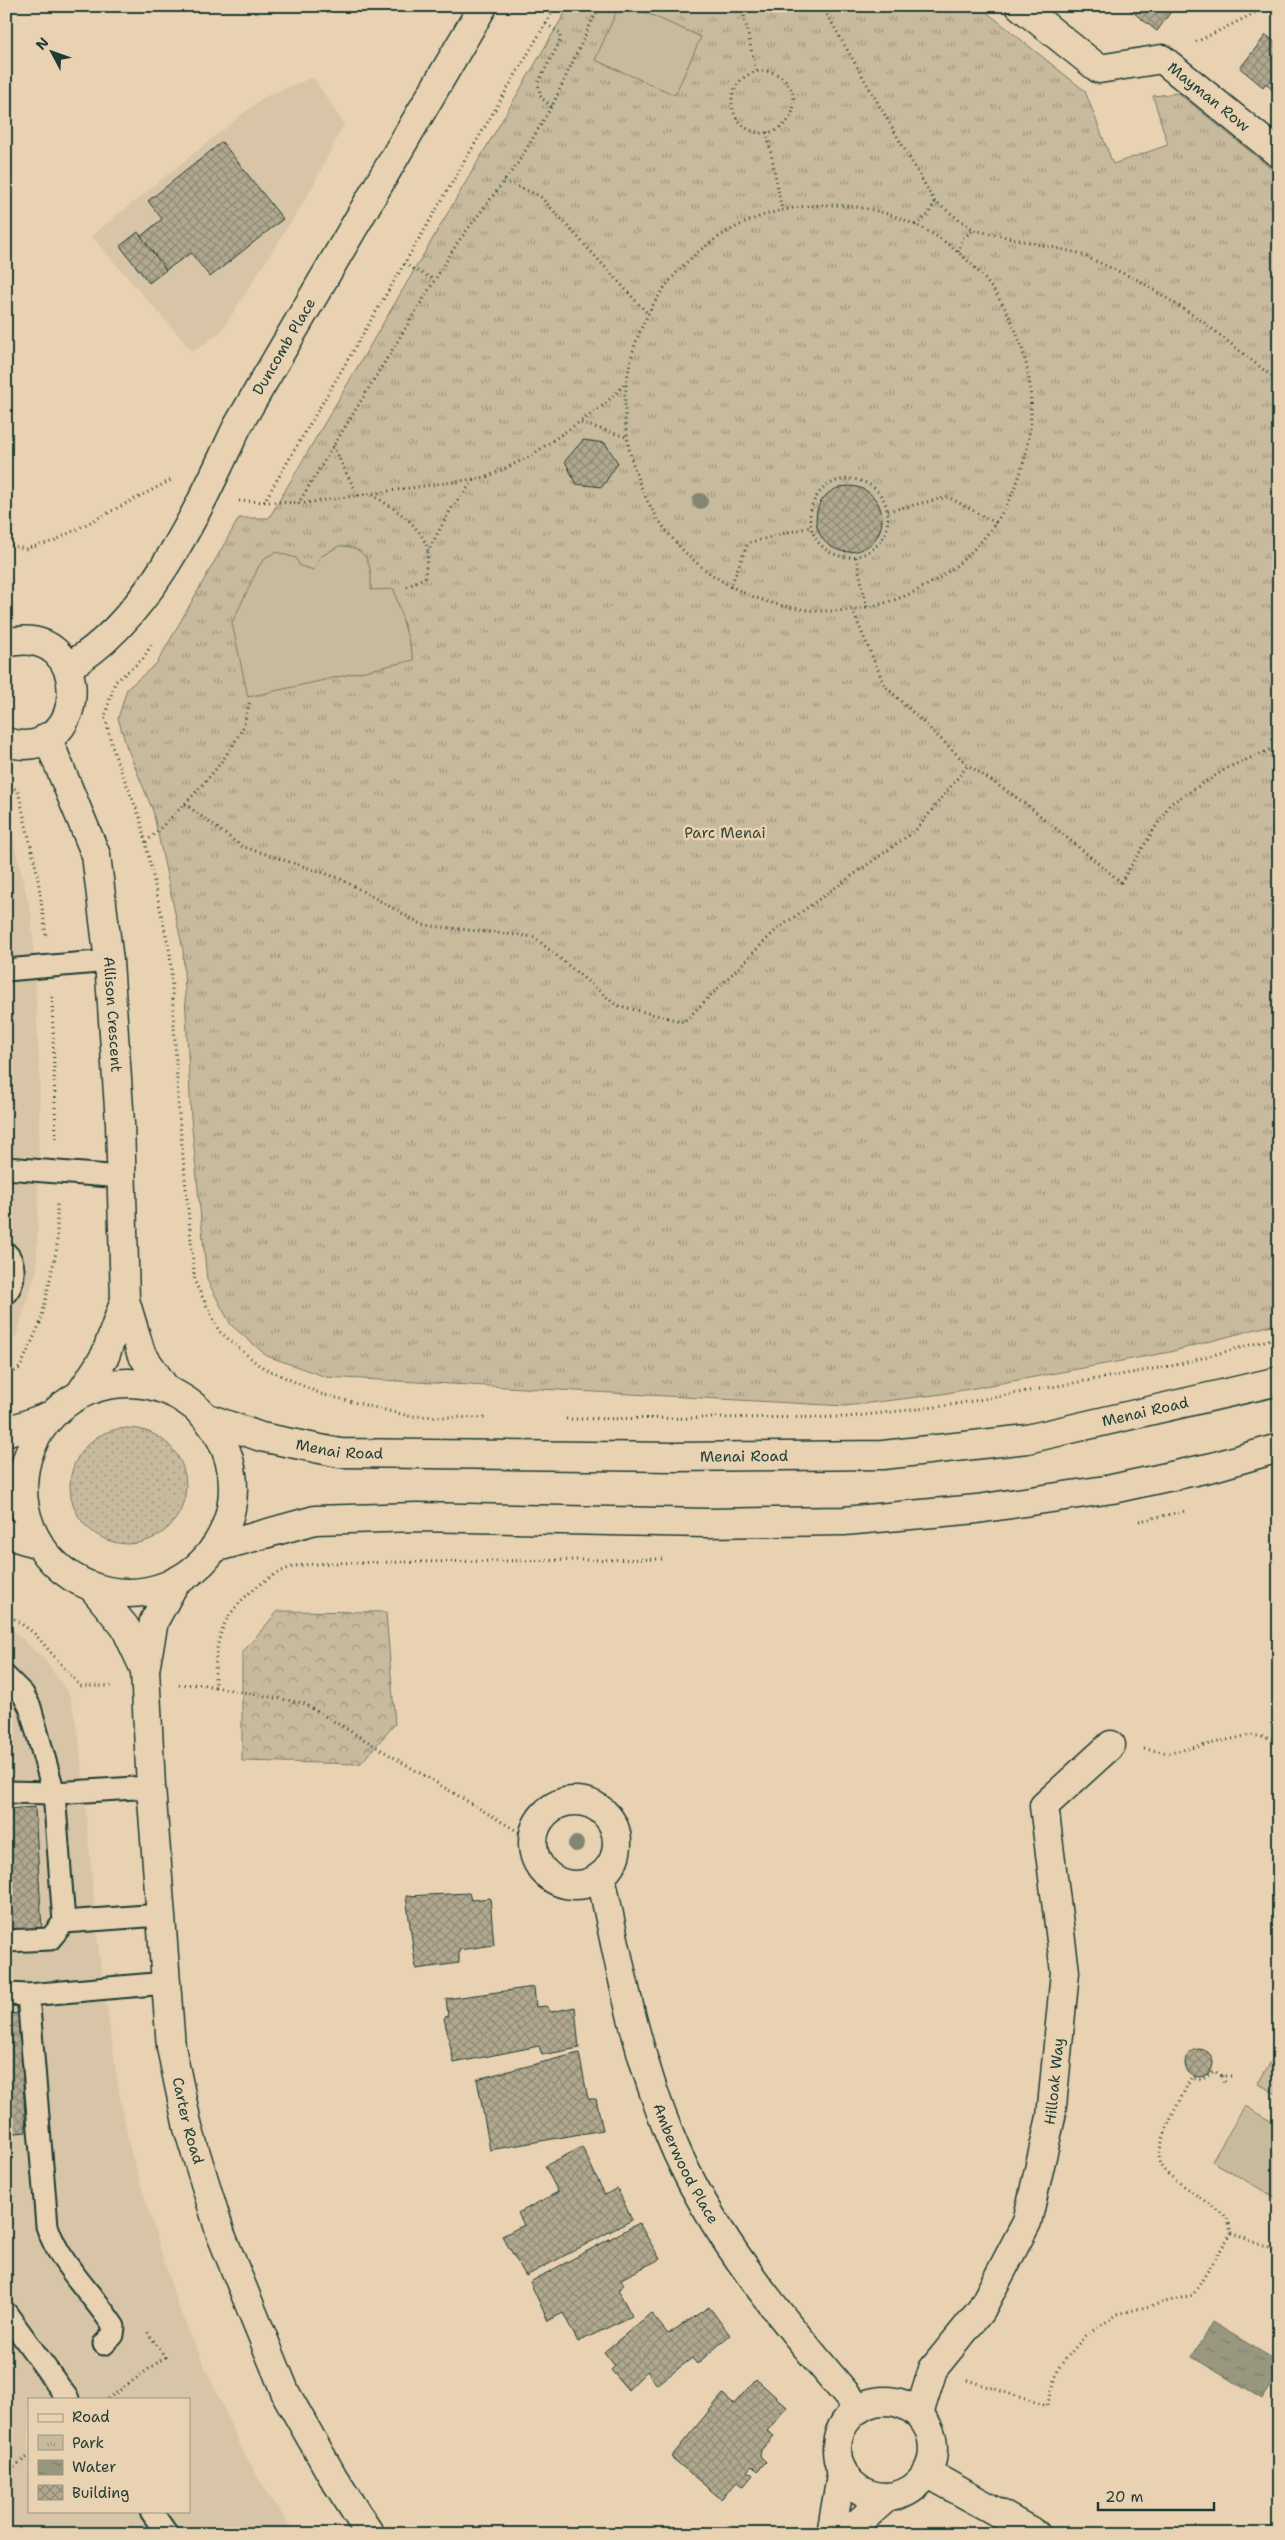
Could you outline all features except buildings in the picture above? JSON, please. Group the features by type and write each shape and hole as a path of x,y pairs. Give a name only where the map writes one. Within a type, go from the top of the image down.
{"street":[{"name":"Duncomb Place","path":"66,667 89,653 116,630 164,567 208,488 237,427 483,6"},
{"path":"1020,6 1098,69 1162,59"},
{"name":"Mayman Row","path":"1162,59 1279,154"},
{"path":"6,643 22,641 39,644 55,653 66,667 73,683 70,710 61,726 47,737 30,743 6,742"},
{"name":"Allison Crescent","path":"47,737 96,855 109,961 122,1177 125,1300 141,1353 166,1389"},
{"name":"Allison Crescent","path":"80,1394 105,1356 125,1300"},
{"name":"Menai Road","path":"208,1418 261,1437 340,1452 675,1457 883,1455 1027,1439 1279,1381"},
{"path":"6,1432 52,1415 80,1394 108,1384 138,1383 166,1389 188,1401 208,1418 226,1448 233,1482 229,1517 214,1548 197,1568 176,1582 149,1591 120,1593 92,1587 62,1570 38,1544 25,1512 23,1477 32,1444 52,1415"},
{"path":"214,1548 315,1520 417,1517 706,1523 844,1521 977,1509 1121,1487 1214,1467 1279,1448"},
{"path":"6,1534 38,1544"},
{"name":"Carter Road","path":"176,1582 154,1621 145,1678 150,1787 171,2047 188,2128 221,2236 286,2394 333,2477 370,2534"},
{"name":"Carter Road","path":"92,1587 125,1627 145,1678"},
{"name":"Hilloak Way","path":"919,2414 933,2369 981,2310 1028,2222 1052,2117 1065,1972 1044,1806 1110,1745"},
{"path":"579,1800 593,1804 605,1812 613,1824 617,1838 616,1852 611,1866 601,1876 588,1883 573,1885 560,1882 548,1876 539,1866 534,1854 532,1840 535,1827 542,1815 552,1806 565,1801 579,1800"},
{"name":"Amberwood Place","path":"601,1876 624,1986 654,2096 689,2176 759,2285 859,2409"},
{"path":"846,2534 887,2497 909,2489 927,2473 932,2458 933,2442 928,2427 919,2414 906,2405 890,2401 874,2402 859,2409 842,2430 837,2443 838,2457 842,2470 850,2482 873,2496 887,2497"},
{"path":"831,2534 842,2470"},
{"path":"927,2473 1036,2534"}],"lane":[{"path":"6,970 109,961"},
{"path":"6,1168 122,1177"},
{"path":"6,1253 10,1256 14,1272 10,1289 6,1293"},
{"path":"6,1677 23,1694 30,1707 54,1793 64,1922 50,1939 6,1941"},
{"path":"6,1792 54,1793 150,1787"},
{"path":"64,1922 160,1915"},
{"path":"6,1994 28,1995 166,1983"},
{"path":"28,1995 47,2226 52,2240 60,2253 114,2327 113,2335 104,2344"},
{"path":"6,2313 67,2398"},
{"path":"152,2512 167,2534"}],"path":[{"path":"264,502 556,6"},
{"path":"298,504 458,242 518,163 552,106 599,6"},
{"path":"742,6 756,72"},
{"path":"822,6 935,202 974,230 1078,253 1140,281 1202,321 1279,382"},
{"path":"1162,59 1269,6"},
{"path":"546,24 560,33 560,40 538,83 541,98 552,106"},
{"path":"766,71 784,79 793,96 794,106 785,124 768,132 748,129 737,117 732,102 733,92 739,83 756,72 766,71"},
{"path":"768,132 782,211"},
{"path":"504,181 540,196 648,314"},
{"path":"915,225 928,215 935,202"},
{"path":"859,610 793,609 730,588 692,561 660,525 638,483 626,437 626,382 634,347 648,314 667,284 691,259 718,237 749,221 782,211 816,205 850,206 884,213 915,225 958,252 992,288 1017,331 1029,379 1028,437 1019,478 996,522 961,562 917,591 853,612 885,686 968,765 1026,804 1121,882 1170,804 1229,767 1279,746"},
{"path":"958,252 963,238 974,230"},
{"path":"404,264 434,280"},
{"path":"232,500 298,504 359,497 487,477 529,457 605,404 626,382"},
{"path":"580,422 626,437"},
{"path":"333,445 359,497"},
{"path":"6,544 25,549 54,540 174,479"},
{"path":"428,551 452,507 475,479"},
{"path":"841,479 865,482 883,498 888,511 888,525 883,538 875,548 856,557 837,556 824,549 815,539 810,527 812,502 829,484 841,479"},
{"path":"371,495 398,510 426,540 428,551 425,577 407,587"},
{"path":"888,511 948,497 996,522"},
{"path":"730,588 748,543 810,527"},
{"path":"856,557 867,608"},
{"path":"153,642 143,659 115,682 105,716 113,750 140,818 170,953 179,1115 195,1282 219,1331 260,1366 321,1394 409,1416 492,1418"},
{"path":"146,843 185,804 222,760 243,726 250,701"},
{"path":"185,804 241,846 339,878 423,925 534,937 616,1005 684,1022 776,930 916,830 968,765"},
{"path":"6,783 18,790 37,872 51,965 57,1172 57,1247 41,1321 20,1368 6,1377"},
{"path":"559,1419 847,1417 944,1406 1176,1365 1279,1336"},
{"path":"1134,1522 1189,1510"},
{"path":"214,1687 215,1658 222,1629 233,1611 253,1589 294,1567 331,1563 670,1559"},
{"path":"6,1613 34,1633 80,1686 145,1678 200,1684 303,1703 532,1840"},
{"path":"1110,1745 1170,1753 1250,1735 1279,1739"},
{"path":"933,2369 1046,2406 1059,2367 1085,2336 1118,2314 1193,2295 1232,2232 1228,2218 1169,2175 1162,2168 1159,2160 1171,2120 1190,2078 1202,2080 1214,2071 1222,2076 1231,2076"},
{"path":"1222,2076 1226,2085"},
{"path":"1232,2232 1279,2252"},
{"path":"109,2398 162,2359"},
{"path":"6,2473 28,2457"}],"shaded area":[{"path":"313,77 344,124 310,192 221,332 193,352 91,236 264,97"},
{"path":"6,810 32,917 40,1081 37,1269 16,1337 6,1343"},
{"path":"6,1624 43,1658 70,1695 79,1737 99,1953 119,2091 130,2149 178,2306 240,2445 267,2493 296,2534 6,2534"}],"green space":[{"name":"Parc Menai","path":"569,6 979,6 1085,91 1113,164 1168,145 1153,96 1178,93 1279,175 1279,1323 1170,1352 942,1394 845,1406 326,1377 267,1356 231,1325 207,1280 191,1118 183,950 153,811 126,745 118,718 127,689 157,663 239,518 269,518"},
{"path":"619,6 631,6 701,37 675,95 595,60"},
{"path":"339,546 356,549 362,553 369,565 371,590 394,589 414,660 248,697 232,623 259,566 266,557 276,552 296,558 300,566 314,570 320,557"},
{"path":"128,1428 150,1432 160,1437 169,1445 177,1454 182,1464 186,1486 182,1508 177,1518 169,1527 160,1535 150,1540 128,1544 106,1540 96,1535 87,1527 79,1518 74,1508 70,1486 74,1464 79,1454 87,1445 96,1437 106,1432"},
{"path":"278,1611 386,1612 395,1724 360,1764 242,1761 242,1653"},
{"path":"1279,2048 1279,2096 1258,2083"},
{"path":"1245,2106 1279,2126 1279,2200 1212,2161"}],"water":[{"path":"1212,2322 1279,2362 1279,2371 1262,2399 1192,2357"}]}
